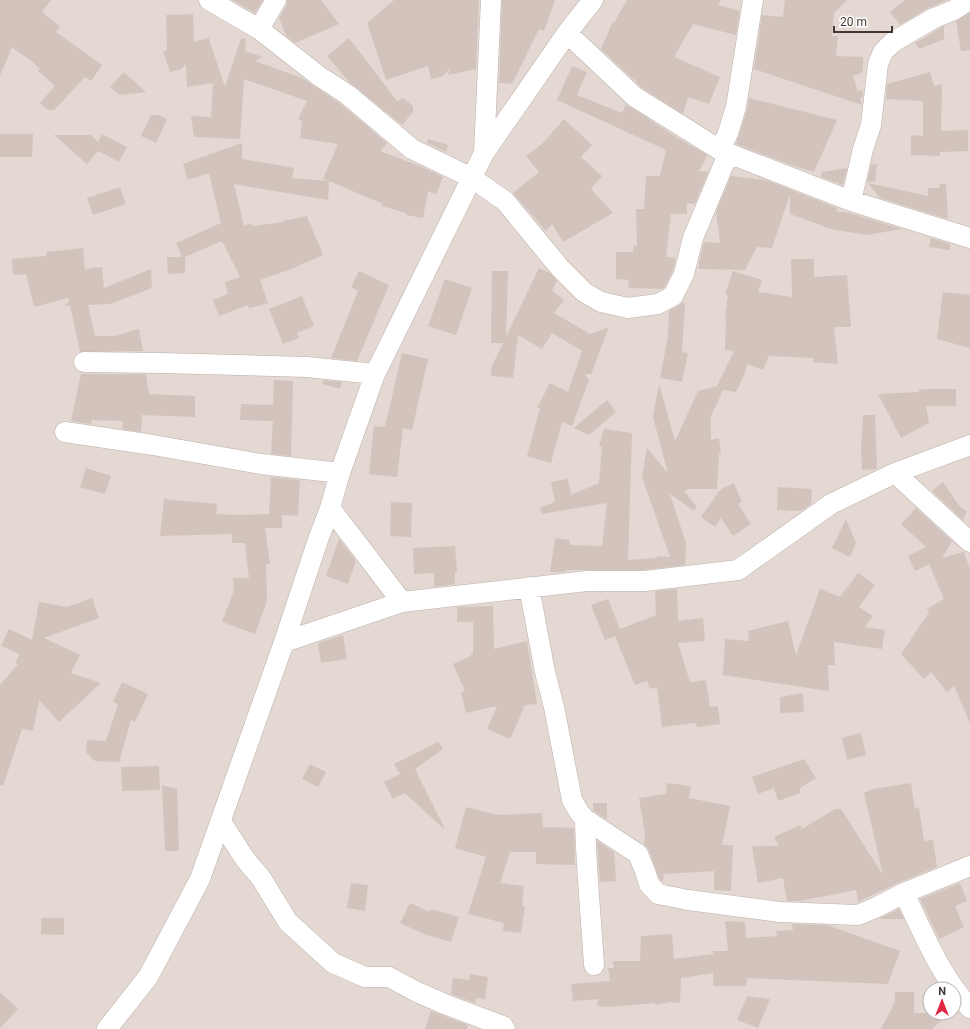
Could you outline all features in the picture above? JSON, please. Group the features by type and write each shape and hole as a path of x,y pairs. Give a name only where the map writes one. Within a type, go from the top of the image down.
{"street":[{"path":"208,0 259,29 319,76 348,95 412,149 472,178 505,201 560,268 584,292 600,302 628,308 658,304 673,296 684,274 693,238 724,152 736,107 753,0"},
{"path":"259,29 276,0"},
{"path":"484,153 491,0"},
{"path":"107,1029 148,977 200,879 284,642 375,374 484,153 592,0"},
{"path":"851,201 863,149 871,125 878,64 883,52 893,42 934,18 954,10 969,0"},
{"path":"567,34 635,97 724,152 851,201 970,238"},
{"path":"84,362 307,367 375,374"},
{"path":"65,432 153,445 261,464 340,474"},
{"path":"284,642 402,602 587,581 645,581 738,570 831,504 895,473 970,445"},
{"path":"895,473 970,542"},
{"path":"330,508 402,602"},
{"path":"529,587 572,800 578,812 585,819 638,854 649,884 658,894 688,900 780,912 858,915 970,866"},
{"path":"585,819 586,856 594,965"},
{"path":"221,822 245,859 261,878 288,922 334,963 365,977 389,977 417,992 503,1026 505,1029"},
{"path":"904,894 947,980 970,1008"}],"shaded area":[{"path":"0,0 970,0 970,1029 0,1029"}],"building":[{"path":"0,0 51,0 42,12 60,27 56,32 102,65 91,81 85,77 54,110 48,110 40,103 55,86 38,71 40,69 28,58 12,47 0,76"},
{"path":"232,0 263,0 255,13"},
{"path":"287,0 321,0 339,24 295,43 286,36 279,18 286,6"},
{"path":"394,0 479,0 476,69 448,75 450,68 443,76 431,79 428,66 386,80 367,23"},
{"path":"502,0 555,0 544,31 539,29 512,84 499,83"},
{"path":"627,0 721,0 718,5 740,11 736,35 693,24 674,57 720,77 709,104 688,97 683,114 642,88 636,82 637,81 601,49 612,23 614,23"},
{"path":"785,0 847,0 834,13 832,36 838,36 836,56 863,57 863,72 853,76 858,91 863,90 863,97 860,97 862,105 754,69 762,15 783,17"},
{"path":"905,0 945,1 928,8 900,25 890,12"},
{"path":"970,13 970,50 961,51 956,21"},
{"path":"193,14 194,42 211,37 209,39 225,87 241,38 246,39 245,51 263,57 255,61 302,78 341,104 387,143 380,151 420,166 443,177 436,194 428,191 423,218 406,215 406,213 382,206 383,204 329,181 328,200 234,184 244,226 251,223 252,226 283,222 307,216 323,255 291,269 260,280 268,303 249,308 248,305 219,316 213,300 228,294 225,282 240,277 222,241 185,257 185,273 168,274 167,257 182,257 176,243 221,223 209,173 188,180 183,164 242,143 242,159 294,168 292,178 327,181 323,179 338,144 300,138 302,121 298,119 307,101 244,79 240,139 194,137 191,116 211,117 213,83 187,87 186,64 181,69 170,72 163,51 167,50 166,15"},
{"path":"944,26 944,39 919,49 915,43"},
{"path":"349,38 397,101 403,98 413,106 413,112 402,125 350,83 327,56"},
{"path":"572,66 587,72 577,95 622,113 626,104 676,137 707,155 699,171 708,172 695,204 687,203 687,214 671,214 666,257 676,258 673,270 664,288 662,289 628,288 629,280 616,279 616,252 633,252 634,246 637,246 636,209 644,209 646,176 660,176 666,150 557,100"},
{"path":"124,72 146,92 119,95 110,87"},
{"path":"930,72 934,86 942,84 941,131 968,130 968,151 940,152 940,156 911,155 911,135 923,136 923,101 886,99 887,84"},
{"path":"749,98 837,120 814,172 736,144 747,110"},
{"path":"151,115 158,115 167,119 156,143 141,136"},
{"path":"564,119 592,145 581,157 602,176 591,189 613,213 563,242 552,224 546,231 513,193 539,172 526,156 543,143"},
{"path":"0,134 33,134 32,157 0,157"},
{"path":"102,134 127,147 119,162 98,151 87,164 54,135 91,135 98,142"},
{"path":"428,139 448,145 446,152 427,143"},
{"path":"877,164 875,181 867,182 871,165"},
{"path":"847,168 843,185 821,177 822,172"},
{"path":"731,176 766,180 837,208 836,211 850,213 902,229 867,235 831,229 790,214 790,194 772,248 757,247 745,270 699,269 699,262 704,242 720,243 716,212"},
{"path":"868,183 928,196 928,188 939,188 940,184 946,184 948,219 880,198"},
{"path":"120,187 126,204 93,215 87,198"},
{"path":"931,238 950,244 950,250 929,247"},
{"path":"83,248 85,269 102,267 104,288 151,269 152,288 110,304 88,305 95,336 114,336 139,329 143,351 80,352 70,305 65,306 65,304 69,302 68,298 34,307 26,274 13,275 12,259 46,256 46,252"},
{"path":"791,259 814,259 814,277 847,275 851,327 834,327 838,364 813,362 814,358 769,356 763,370 747,364 745,373 736,392 723,390 711,416 711,440 719,438 721,453 719,454 717,489 690,489 684,491 697,507 694,511 670,494 686,543 685,565 644,570 566,570 566,572 550,572 555,538 570,540 570,545 602,546 607,503 542,514 540,508 555,502 551,482 568,479 571,495 599,483 602,447 599,446 604,429 632,433 628,560 657,558 657,556 670,557 642,477 647,448 668,473 653,417 659,384 675,441 698,391 717,386 734,351 725,350 725,316 728,295 725,294 733,271 762,280 758,292 792,297"},
{"path":"539,268 550,273 557,281 552,291 564,300 554,313 590,334 609,327 591,374 585,374 589,380 572,426 562,422 551,463 527,456 540,408 537,408 550,383 568,392 582,351 552,333 542,349 518,335 513,378 491,376 492,366 503,343 491,343 492,271 508,271 506,337"},
{"path":"359,271 389,285 357,361 331,358 358,291 351,287"},
{"path":"445,279 472,288 456,335 428,326"},
{"path":"943,292 970,295 970,348 937,339"},
{"path":"302,296 314,326 297,333 299,338 283,344 269,309"},
{"path":"682,303 685,303 682,352 688,353 682,382 660,378 668,336 669,311"},
{"path":"402,353 428,359 412,430 403,428 397,477 369,474 374,426 385,427"},
{"path":"81,374 146,374 149,394 195,396 195,417 142,415 141,432 122,429 123,421 92,420 91,424 71,421"},
{"path":"274,380 293,381 291,456 271,454 273,421 240,420 241,404 273,405"},
{"path":"323,380 342,382 340,389 323,384"},
{"path":"956,389 956,406 926,406 929,423 901,438 878,394 919,392 919,390"},
{"path":"607,400 616,412 589,435 574,428"},
{"path":"863,415 875,415 877,469 862,470 861,450"},
{"path":"86,468 111,476 105,494 80,487"},
{"path":"271,477 300,480 298,516 282,515 282,528 265,528 270,564 266,564 267,601 255,634 222,622 234,590 233,578 249,578 245,543 232,543 232,534 160,536 164,499 217,504 216,514 269,514"},
{"path":"943,482 960,507 967,511 963,520 932,491"},
{"path":"734,483 742,502 738,504 751,524 733,536 721,518 715,527 701,517 721,489"},
{"path":"778,487 812,489 811,504 801,511 777,510"},
{"path":"391,502 412,503 411,537 390,536"},
{"path":"916,508 952,541 942,558 964,552 970,569 970,723 954,686 947,692 931,672 924,679 901,654 929,612 927,609 944,599 929,564 915,571 908,556 926,547 901,524"},
{"path":"846,519 856,543 850,557 832,548"},
{"path":"339,539 356,561 348,584 326,576"},
{"path":"455,546 457,572 455,572 455,584 434,587 434,573 414,574 413,548"},
{"path":"858,573 875,585 859,607 873,616 865,627 885,630 882,649 834,642 835,665 828,665 829,691 723,675 725,639 749,641 748,631 788,621 796,655 820,589 840,597"},
{"path":"677,589 678,621 703,618 705,641 678,643 690,682 706,680 710,707 718,706 720,724 697,727 696,723 662,727 657,687 650,689 647,681 635,685 615,636 605,640 591,605 608,599 620,629 656,615 655,591"},
{"path":"92,598 99,618 44,638 80,655 71,673 101,683 59,722 39,700 33,731 22,729 3,786 0,785 0,685 18,664 15,663 20,654 1,646 9,629 32,640 39,602 67,607"},
{"path":"493,606 494,649 527,641 537,704 525,705 510,739 487,729 497,706 466,713 461,692 465,691 453,664 473,654 473,622 457,622 457,607"},
{"path":"343,635 347,659 321,663 318,643"},
{"path":"122,682 148,694 135,722 131,720 119,762 95,761 86,752 87,740 106,741 118,704 113,702"},
{"path":"803,693 804,712 780,713 780,697"},
{"path":"861,733 866,755 847,760 842,738"},
{"path":"438,742 443,749 415,769 444,827 443,828 405,793 393,799 384,782 400,774 394,764"},
{"path":"804,759 816,778 800,788 800,793 778,801 774,788 758,794 752,777"},
{"path":"310,764 326,772 318,787 302,779"},
{"path":"159,766 160,790 122,791 121,767"},
{"path":"667,783 691,786 689,798 730,806 722,845 733,845 731,891 714,890 714,871 664,874 663,882 659,878 649,850 644,844 645,833 639,798 666,794"},
{"path":"911,783 915,809 919,808 924,841 933,840 937,867 900,882 858,902 856,890 800,901 787,901 783,878 758,883 752,846 779,846 774,837 800,825 802,829 835,809 841,809 883,875 864,793 872,789"},
{"path":"162,785 177,789 179,851 165,851"},
{"path":"593,803 607,803 607,820 593,810"},
{"path":"466,807 497,815 542,813 543,827 574,828 575,865 536,864 536,852 510,852 500,883 524,886 522,906 525,906 521,933 503,931 504,923 468,914 486,857 455,848"},
{"path":"597,841 614,852 616,881 600,882"},
{"path":"351,883 368,885 365,911 347,908"},
{"path":"960,883 967,901 955,906 964,927 939,939 920,899"},
{"path":"410,903 430,912 431,909 459,917 451,942 424,934 400,923"},
{"path":"899,909 904,919 879,919 882,917"},
{"path":"41,918 64,918 64,935 41,934"},
{"path":"725,921 745,922 746,938 777,936 776,931 793,930 792,924 827,925 900,951 888,984 747,978 746,986 713,986 713,973 681,978 680,1003 670,1002 655,1005 655,1003 610,1007 597,1006 598,999 573,1001 571,984 610,981 608,968 614,968 613,961 640,961 641,936 672,934 674,959 713,954 713,951 728,951"},
{"path":"470,974 488,977 485,999 476,998 475,1003 451,994 453,978 469,980"},
{"path":"0,992 18,1009 0,1028"},
{"path":"895,992 914,992 914,1013 922,1013 922,1021 940,1021 932,1029 881,1029 895,1002"},
{"path":"747,996 770,999 758,1028 737,1020"},
{"path":"431,1011 468,1025 467,1029 425,1029"}]}
